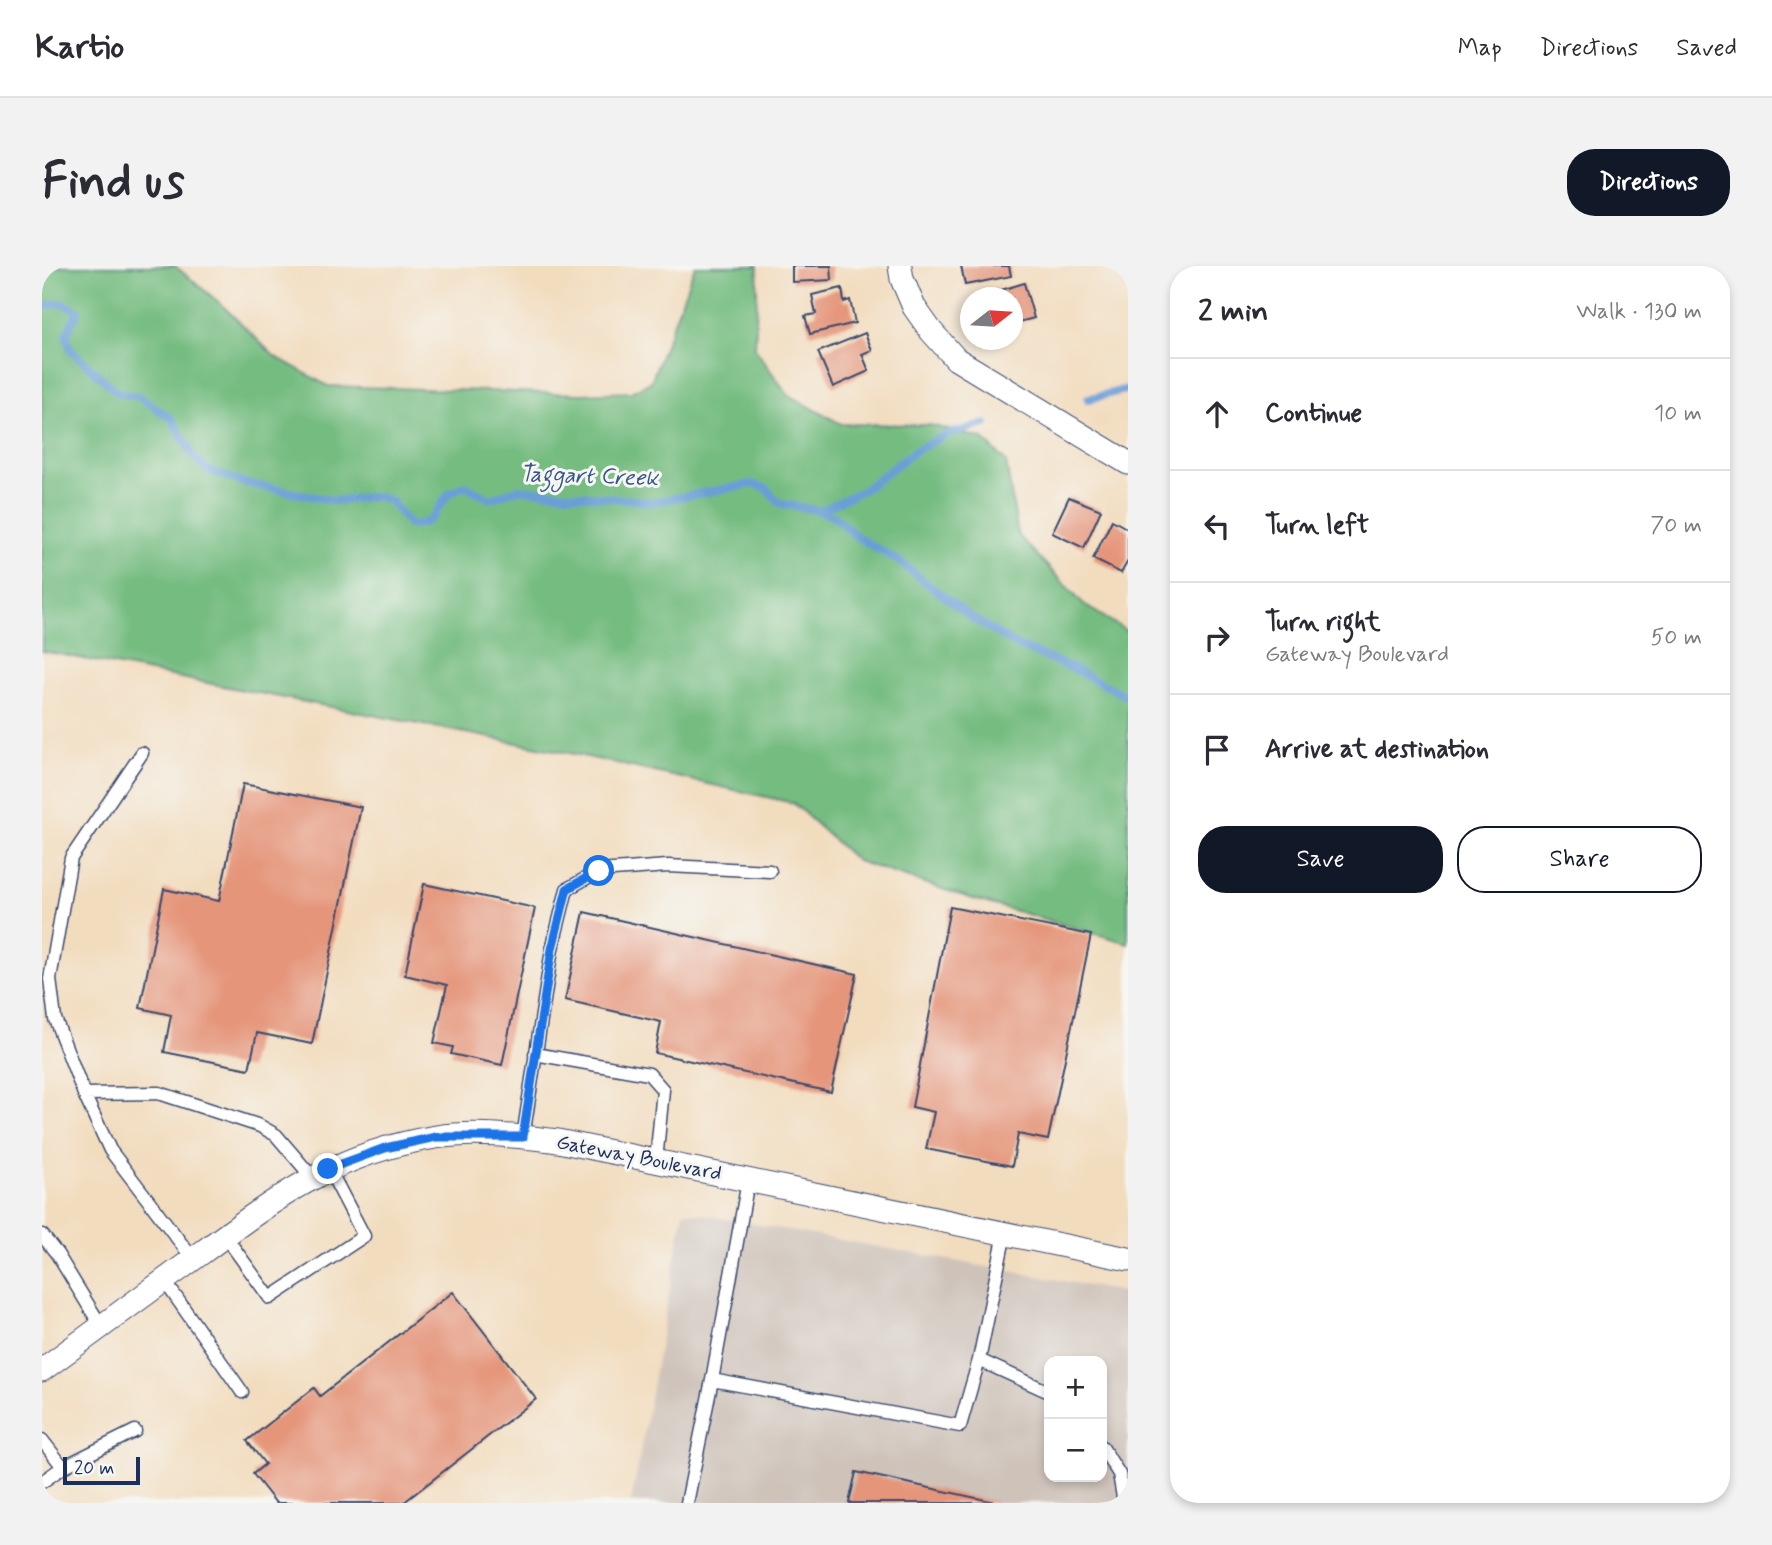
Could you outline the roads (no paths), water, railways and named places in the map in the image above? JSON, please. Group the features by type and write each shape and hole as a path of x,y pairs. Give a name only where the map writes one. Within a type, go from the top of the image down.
{"street":[{"path":"900,266 902,279 914,307 956,359 1128,463"},
{"name":"Gateway Boulevard","path":"42,1370 268,1204 320,1173 385,1148 436,1137 523,1137 558,1141 1128,1259"}],"lane":[{"path":"142,753 71,858 50,979 55,1019 84,1094 110,1150 193,1259"},
{"path":"523,1137 552,949 567,889 599,871 667,866 770,871"},
{"path":"534,1054 649,1073 663,1090 656,1161"},
{"path":"84,1094 159,1093 260,1126 276,1135 320,1173 364,1236 270,1298 225,1236"},
{"path":"687,1503 748,1181"},
{"path":"712,1380 960,1426 979,1360 1005,1233"},
{"path":"42,1235 57,1254 101,1326"},
{"path":"164,1280 242,1392"},
{"path":"979,1360 1044,1390"},
{"path":"42,1482 63,1467 135,1431"},
{"path":"42,1440 63,1467"},
{"path":"1107,1455 1119,1474 1124,1503"}],"waterway":[{"name":"Taggart Creek","path":"42,308 60,304 78,311 66,335 70,349 118,393 140,397 172,419 195,459 208,470 244,483 336,501 378,496 392,502 409,525 418,525 429,520 449,494 465,486 490,499 518,489 653,502 752,484 766,488 779,503 820,511 835,517 857,537 897,560 972,618 1016,645 1074,669 1128,697"},
{"path":"1088,399 1128,389"},
{"path":"820,511 865,489 915,451 945,435 986,424"}]}
